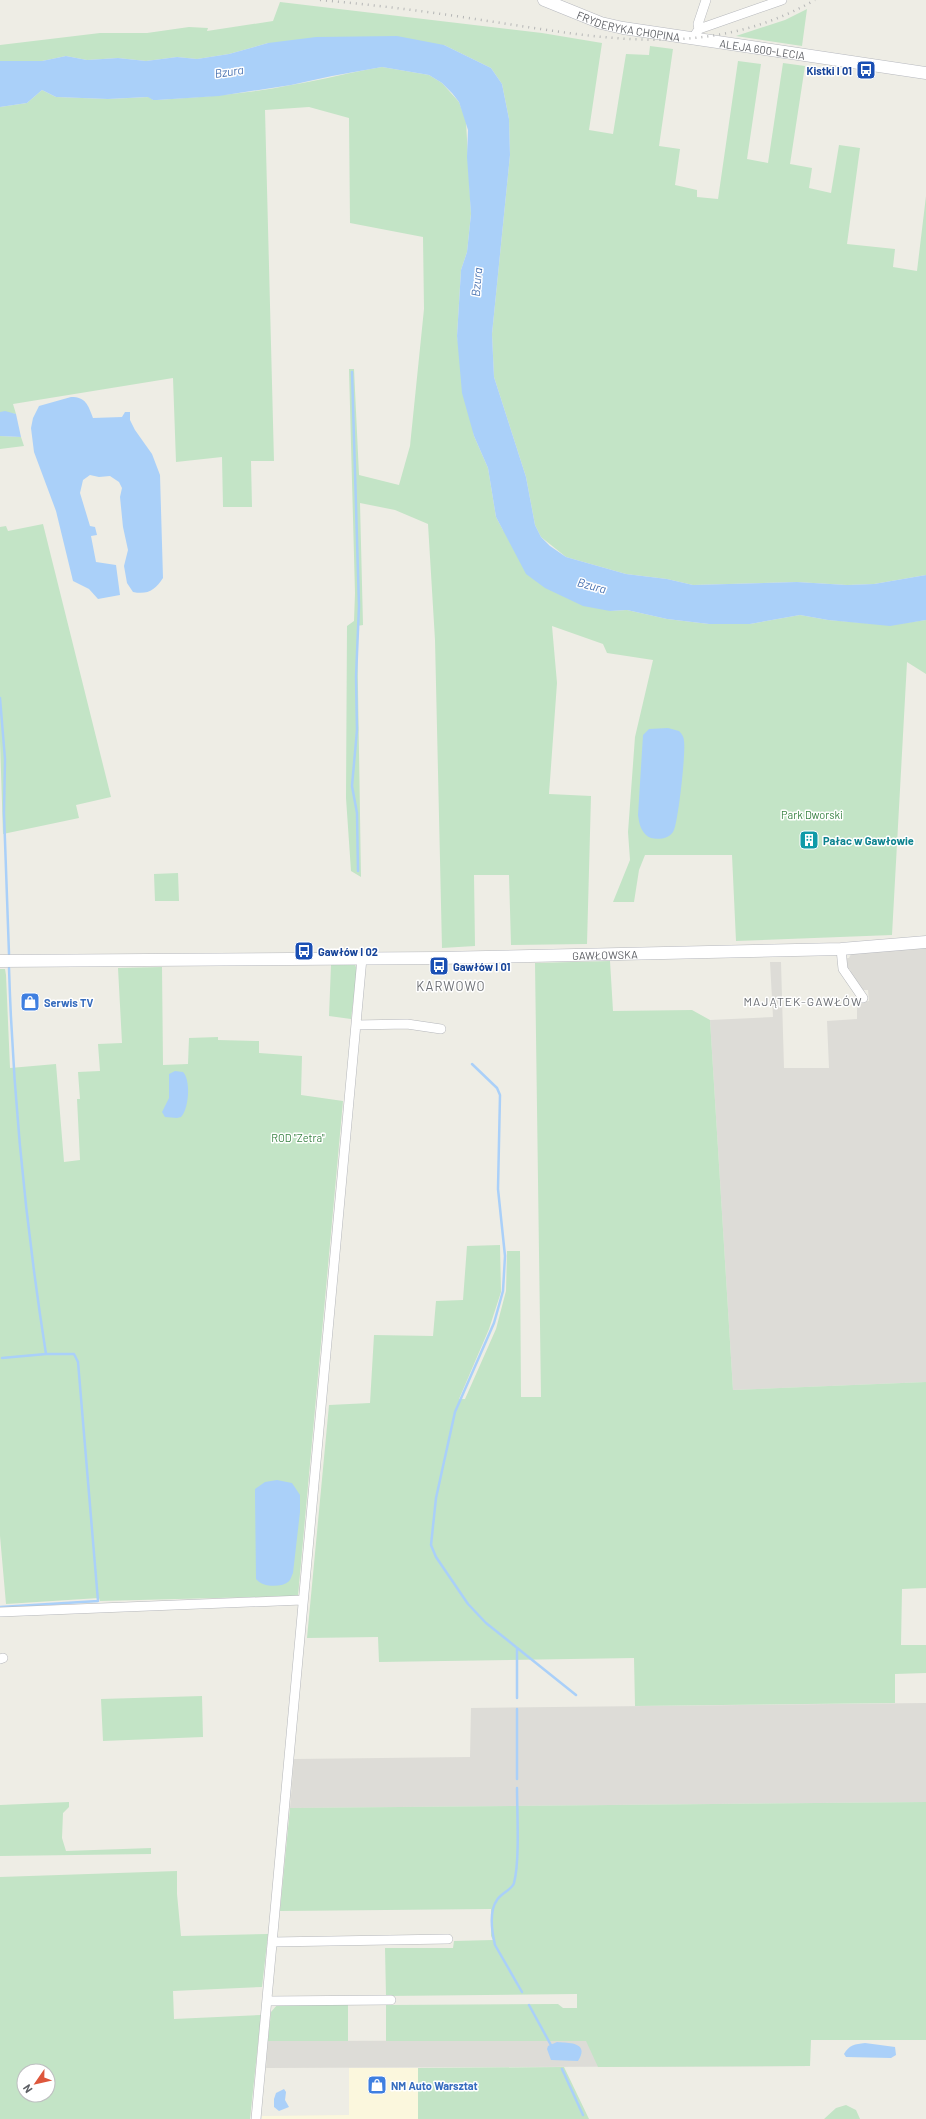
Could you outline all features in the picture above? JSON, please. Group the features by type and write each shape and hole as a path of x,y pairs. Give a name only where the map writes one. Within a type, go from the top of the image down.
{"street":[{"name":"FRYDERYKA CHOPINA","path":"544,0 601,23 696,34"},
{"path":"696,34 706,0"},
{"path":"696,34 782,0"},
{"name":"ALEJA 600-LECIA","path":"696,34 926,73"},
{"name":"GAWŁOWSKA","path":"0,961 283,960 841,949 926,942"},
{"path":"841,949 843,969 863,998"},
{"path":"256,2119 302,1600 362,958"},
{"path":"356,1025 413,1024 441,1029"},
{"path":"0,1612 302,1600"},
{"path":"272,1942 448,1939"},
{"path":"267,2001 391,2000"}],"shaded area":[{"path":"926,947 926,1382 733,1390 710,1020 773,1017 770,962 781,962 784,1068 829,1068 827,1021 857,1019 857,1002 869,1001 868,990 863,990 851,975 850,969 846,969 845,958 849,958 851,954"},
{"path":"926,1703 926,1802 290,1808 294,1759 470,1757 471,1708"},
{"path":"810,2040 810,2066 266,2068 268,2041"},
{"path":"349,2068 418,2068 418,2119 262,2119 262,2116 349,2115"}],"green space":[{"path":"280,2 542,33 602,43 589,130 613,134 626,54 649,55 650,46 673,49 659,146 680,149 675,185 697,190 697,197 718,199 738,61 761,64 747,159 768,163 783,63 805,66 790,164 812,168 809,188 831,193 839,145 860,148 847,244 895,249 893,267 917,271 926,196 926,575 874,584 847,585 797,582 693,585 667,579 626,574 566,557 541,537 535,525 526,477 494,377 492,334 510,155 509,119 502,84 491,68 444,45 268,43 229,54 197,59 177,57 146,61 118,58 87,60 66,56 42,61 0,61 0,45 100,33 147,33 189,27 208,28 207,31 273,21"},
{"path":"807,9 802,46 736,36 785,20"},
{"name":"Park Dworski","path":"382,67 429,75 442,83 459,102 466,121 471,214 467,252 461,270 457,336 474,436 488,468 496,517 503,530 610,611 627,610 667,619 709,624 750,624 800,615 828,620 890,625 926,620 926,674 907,662 892,935 736,941 732,855 645,855 639,870 634,902 613,902 630,860 628,832 635,737 653,660 607,653 603,644 552,626 557,683 549,794 591,796 587,944 511,945 509,875 474,875 475,946 442,948 435,640 428,524 395,510 360,503 363,625 357,626 361,877 351,871 346,798 347,626 354,621 355,593 349,369 354,369 359,475 399,485 410,446 424,309 423,237 350,223 349,118 309,107 265,110 274,461 251,461 252,507 223,507 222,457 176,462 173,378 13,404 16,414 0,412 0,107 27,103 42,90 56,97 108,99 149,97 153,100 174,99 258,91"},
{"path":"0,436 21,437 24,446 0,449"},
{"path":"43,524 111,797 76,805 79,818 3,834 0,741 0,527 6,526 8,531"},
{"path":"178,873 179,901 155,901 154,874"},
{"path":"610,961 613,1011 692,1010 710,1020 733,1390 926,1382 926,1588 902,1589 901,1645 926,1645 926,1673 895,1674 895,1703 635,1706 634,1658 379,1662 378,1637 307,1638 329,1405 370,1403 374,1335 433,1336 436,1301 463,1300 467,1246 500,1245 501,1292 489,1329 459,1399 465,1399 496,1329 506,1291 507,1251 520,1251 521,1397 541,1397 535,963"},
{"path":"355,964 357,971 351,1019 329,1016 331,965"},
{"name":"ROD \"Zetra\"","path":"162,967 163,1065 188,1064 189,1038 218,1037 218,1040 259,1041 259,1053 302,1056 301,1095 343,1101 298,1596 100,1601 99,1598 6,1604 0,1536 0,969 5,969 6,975 10,1068 56,1064 64,1162 80,1160 77,1099 80,1099 78,1072 100,1071 98,1044 122,1043 118,968"},
{"path":"202,1696 203,1737 103,1741 101,1699"},
{"path":"69,1802 69,1807 63,1813 62,1838 66,1851 151,1848 151,1854 0,1856 0,1805"},
{"path":"926,1802 926,2040 811,2040 810,2066 598,2067 586,2041 386,2041 386,2005 558,2004 563,2008 577,2008 577,1994 386,1996 385,1948 453,1948 454,1941 493,1940 491,1936 491,1909 280,1911 290,1808"},
{"path":"177,1871 177,1894 181,1936 268,1934 262,1987 173,1991 174,2019 261,2015 250,2119 0,2119 0,1877"},
{"path":"277,2005 348,2005 348,2041 268,2041 271,2012"},
{"path":"564,2067 589,2119 418,2119 418,2068"},
{"path":"846,2105 856,2110 860,2119 824,2119 836,2108"}],"water":[{"name":"Bzura","path":"397,36 444,45 491,68 502,84 509,119 510,155 492,334 494,377 526,477 535,525 541,537 550,546 566,557 626,574 667,579 693,585 797,582 847,585 874,584 926,575 926,620 890,626 828,620 800,615 750,624 709,624 667,619 627,610 610,611 583,606 545,588 526,574 496,517 488,468 474,436 462,393 457,336 461,270 467,252 471,214 467,157 468,130 459,102 442,83 429,75 382,67 291,85 219,96 157,100 153,100 148,97 108,99 56,97 42,90 27,103 0,107 0,61 42,61 66,56 87,60 118,58 146,61 177,57 197,59 229,54 268,43 316,37"},
{"path":"71,397 80,398 83,400 88,406 93,418 122,417 125,412 130,412 130,420 135,430 152,454 160,475 163,578 151,591 143,593 133,592 127,583 124,566 128,550 123,527 120,497 122,488 119,482 110,476 99,477 90,475 83,480 80,493 90,526 95,527 97,535 91,536 96,562 116,565 120,595 98,599 89,589 73,581 56,511 34,452 31,428 33,418 39,406"},
{"path":"5,411 16,414 21,437 0,436 0,412"},
{"path":"668,728 679,731 684,738 684,759 681,788 677,817 673,832 668,837 656,839 649,837 644,833 640,825 638,815 643,735 649,729"},
{"path":"175,1071 183,1072 186,1076 188,1094 186,1108 181,1117 165,1117 162,1112 169,1098 169,1074"},
{"path":"277,1480 292,1483 300,1495 300,1512 293,1573 288,1582 285,1584 271,1586 262,1584 256,1579 255,1489 265,1482"},
{"path":"557,2042 572,2043 580,2047 581,2055 578,2061 551,2060 547,2049 548,2046"},
{"path":"865,2043 895,2047 896,2055 891,2058 846,2057 844,2054 853,2046"},
{"path":"284,2089 286,2092 285,2100 289,2107 279,2111 274,2107 274,2099 276,2093"}],"waterway":[{"path":"352,372 359,606 356,677 357,730 352,786 357,813 358,871"},
{"path":"0,698 5,759 4,813 9,954"},
{"path":"0,1607 98,1601 78,1362 74,1354 46,1354 32,1258 17,1113 9,968"},
{"path":"472,1064 497,1088 500,1095 498,1189 505,1256 503,1291 494,1323 455,1412 436,1498 431,1545 436,1557 468,1604 486,1623 576,1695"},
{"path":"2,1358 46,1354"},
{"path":"517,1649 517,1698"},
{"path":"517,1709 517,1779"},
{"path":"517,1788 518,1849 516,1873 513,1885 494,1905 492,1922 495,1945 522,1992"},
{"path":"529,2005 552,2047"},
{"path":"562,2069 583,2115"}],"railway":[{"path":"320,0 425,12 613,38 654,40 695,38 735,31 775,19 815,0"}],"place":[{"name":"Kistki I 01","path":"866,70"},
{"name":"Pałac w Gawłowie","path":"809,840"},
{"name":"Gawłów I 02","path":"304,951"},
{"name":"Gawłów I 01","path":"439,966"},
{"name":"Serwis TV","path":"30,1002"},
{"name":"NM Auto Warsztat","path":"377,2085"}],"district":[{"name":"KARWOWO","path":"451,986"},
{"name":"MAJĄTEK-GAWŁÓW","path":"803,1001"}]}
